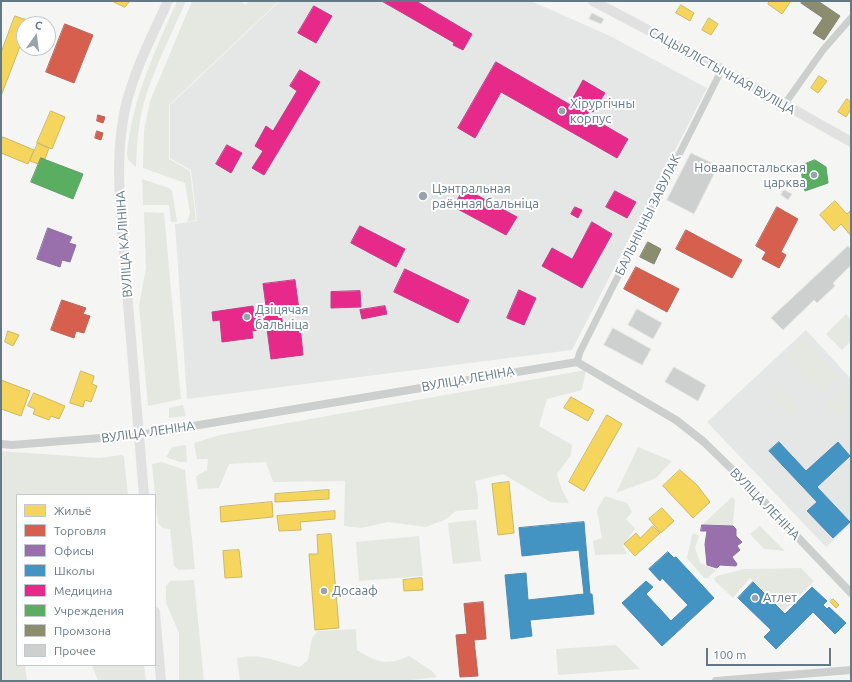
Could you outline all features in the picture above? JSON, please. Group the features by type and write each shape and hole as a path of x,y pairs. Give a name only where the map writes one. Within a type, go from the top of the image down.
{"main road":[{"name":"ВУЛІЦА КАЛІНІНА","path":"144,494 120,207 119,171 122,127 131,89 168,1"},
{"name":"САЦЫЯЛІСТЫЧНАЯ ВУЛІЦА","path":"593,1 722,69 851,142"},
{"path":"156,624 161,681"}],"street":[{"path":"784,105 823,50 851,18"},
{"name":"БАЛЬНІЧНЫ ЗАВУЛАК","path":"577,362 722,69"},
{"name":"ВУЛІЦА ЛЕНІНА","path":"1,444 12,445 138,435 577,362 676,420 704,442 746,483 851,593"},
{"path":"716,681 851,670"}],"shaded area":[{"path":"177,1 186,1 157,66 143,106 137,144 136,167 128,160 127,154 134,114 146,76"},
{"path":"192,1 241,1 245,5 250,1 279,1 169,105 169,159 190,171 196,220 187,222 190,213 185,183 143,168 144,131 150,101"},
{"name":"Цэнтральная раённая бальніца","path":"280,1 531,1 610,36 707,88 572,350 187,399 175,224 197,221 191,170 170,158 170,105"},
{"path":"142,179 169,188 172,191 177,222 171,222 169,205 143,205"},
{"path":"144,212 164,213 181,399 148,406 139,306 146,268"},
{"path":"846,314 851,319 851,341 842,350 826,334"},
{"path":"806,330 851,379 851,524 826,547 707,422"},
{"path":"804,340 839,376 821,394 786,358"},
{"path":"586,370 582,390 547,399 539,426 572,445 571,455 557,474 562,490 569,503 550,502 503,474 475,481 478,509 456,511 446,519 426,527 388,522 361,528 344,526 345,481 273,482 266,462 229,464 219,488 198,489 196,476 207,470 208,459 197,459 194,443 220,435"},
{"path":"847,384 851,388 851,407 839,418 826,404"},
{"path":"782,389 799,407 791,415 773,397"},
{"path":"183,405 186,416 169,418 169,408"},
{"path":"186,445 187,462 179,462 166,457 172,447"},
{"path":"638,447 672,461 656,478 616,493"},
{"path":"1,451 99,458 122,455 124,457 128,494 16,494 16,666 25,666 27,681 1,681"},
{"path":"162,462 185,470 195,569 179,570 174,566 170,529 162,528 158,523 152,464"},
{"path":"605,496 627,503 632,512 626,519 635,529 623,546 627,554 595,555 593,541 602,538 597,510"},
{"path":"732,497 735,500 733,526 702,525"},
{"path":"476,520 481,561 453,564 448,523"},
{"path":"760,526 785,551 764,549 750,534"},
{"path":"694,533 699,536 695,547 700,563 716,570 708,578 704,578 687,558 692,535"},
{"path":"419,536 423,576 359,581 356,542"},
{"path":"801,568 814,581 784,611 750,578 733,598 715,581 714,578 744,569"},
{"path":"194,580 204,681 179,681 179,633 166,603 166,586 170,581"},
{"path":"356,629 357,650 382,662 394,661 409,656 432,671 437,677 403,681 240,681 237,658 254,656 269,658 300,667 308,660 312,638 318,631"},
{"path":"616,645 640,669 558,675 556,649"},
{"path":"92,666 144,666 146,681 98,681"}],"building: Жильё":[{"path":"112,1 130,1 125,7"},
{"path":"770,1 791,1 782,14 768,4"},
{"path":"681,5 694,13 690,21 676,13"},
{"path":"16,16 16,56 1,96 1,53"},
{"path":"709,18 718,24 711,35 702,30"},
{"path":"819,76 827,81 818,93 811,88"},
{"path":"847,99 851,102 851,109 846,117 838,112"},
{"path":"51,111 65,117 52,149 37,143"},
{"path":"3,137 34,150 28,164 1,153 1,142"},
{"path":"38,143 49,148 45,159 41,158 38,164 30,161"},
{"path":"835,201 847,214 851,210 851,236 841,224 834,231 820,215"},
{"path":"8,331 19,335 13,346 5,342"},
{"path":"81,371 94,376 92,384 97,386 91,402 85,400 83,407 70,403"},
{"path":"1,380 30,391 21,416 1,409"},
{"path":"34,393 65,406 59,419 51,416 49,420 33,414 35,409 28,406"},
{"path":"571,397 594,410 588,421 564,408"},
{"path":"607,415 622,424 584,491 569,482"},
{"path":"680,470 697,485 710,502 693,518 663,486"},
{"path":"509,482 514,533 498,535 492,484"},
{"path":"329,490 329,499 275,502 275,494"},
{"path":"272,502 273,517 221,522 220,507"},
{"path":"662,508 674,521 661,533 649,519"},
{"path":"335,511 335,519 300,522 301,530 279,531 277,516"},
{"path":"653,526 660,533 635,556 624,544 636,533 640,538"},
{"name":"Досааф","path":"331,534 339,628 315,630 309,554 318,554 317,535"},
{"path":"239,550 242,577 225,578 223,551"},
{"path":"422,578 423,590 404,591 403,580"},
{"path":"833,599 839,605 836,608 830,602"}],"building: Торговля":[{"path":"65,24 93,35 74,83 46,72 52,56 56,56 56,47"},
{"path":"98,115 105,117 103,123 97,121"},
{"path":"97,131 103,133 101,140 95,138"},
{"path":"777,207 798,219 781,252 786,255 779,268 762,259 766,252 756,246"},
{"path":"686,230 742,260 732,278 676,249"},
{"path":"636,267 679,289 667,312 624,289"},
{"path":"62,300 86,308 83,314 90,316 84,333 76,331 74,338 51,330"},
{"path":"483,602 486,639 474,640 478,676 460,677 456,635 467,634 464,604"}],"building: Офисы":[{"path":"48,228 72,237 69,243 76,245 70,262 62,260 60,267 37,259"},
{"path":"702,525 733,526 736,529 736,536 742,542 737,546 740,550 732,557 737,564 736,566 720,565 717,568 707,565 705,544 707,531 701,531"}],"building: Школы":[{"path":"779,442 806,471 838,442 850,456 817,487 850,522 833,538 807,511 817,502 769,451"},
{"path":"584,522 590,594 592,594 594,614 530,620 532,636 511,639 505,575 526,573 528,600 584,594 579,550 522,556 519,528"},
{"path":"668,552 674,558 676,557 714,598 662,646 622,603 646,581 653,587 646,594 671,621 688,605 662,578 660,581 649,569"},
{"path":"753,582 785,614 812,587 827,601 823,605 827,609 829,607 846,623 835,634 813,612 776,649 764,637 771,630 738,598"}],"building: Медицина":[{"path":"382,1 416,1 472,34 463,50 453,45 454,43"},
{"path":"314,6 332,16 316,43 298,33"},
{"name":"Хірургічны корпус","path":"496,62 574,107 577,102 572,100 583,80 605,93 593,112 590,110 587,115 628,139 617,158 501,92 475,138 458,128"},
{"path":"300,70 320,82 264,175 252,168 263,151 255,146 266,126 273,131 297,91 290,86"},
{"path":"227,145 242,153 231,173 216,164"},
{"path":"464,188 517,217 506,235 454,207"},
{"path":"615,191 636,202 627,218 606,207"},
{"path":"575,207 582,210 578,218 571,214"},
{"path":"592,222 612,234 582,288 542,266 552,248 572,259"},
{"path":"360,226 405,249 396,267 351,243"},
{"path":"405,269 469,300 458,323 394,292"},
{"name":"Дзіцячая бальніца","path":"295,280 299,310 281,312 283,327 300,325 303,355 271,359 267,329 252,331 253,338 222,342 220,320 213,321 212,312 253,306 254,315 267,313 263,284"},
{"path":"519,290 536,298 524,325 507,318"},
{"path":"360,291 361,307 331,308 331,292"},
{"path":"385,306 387,314 362,319 360,310"}],"building: Учреждения":[{"path":"41,158 83,174 73,199 31,182"},
{"name":"Новаапостальская царква","path":"815,160 826,167 828,183 805,191 800,166"}],"building: Промзона":[{"path":"803,1 818,1 840,16 824,40 813,33 823,18 801,3"},
{"path":"648,242 661,249 654,264 640,257"}],"building: Прочее":[{"path":"592,13 604,19 601,24 589,19"},
{"path":"691,153 718,166 694,214 667,200"},
{"path":"784,190 792,194 788,200 781,195"},
{"path":"848,246 851,249 851,265 833,283 835,286 817,303 814,300 783,330 771,318"},
{"path":"637,309 662,323 653,339 628,325"},
{"path":"613,328 651,349 642,365 604,345"},
{"path":"674,367 706,385 698,401 665,382"}],"place":[{"name":"Хірургічны корпус","path":"562,111"},
{"name":"Новаапостальская царква","path":"814,175"},
{"name":"Цэнтральная раённая бальніца","path":"423,196"},
{"name":"Дзіцячая бальніца","path":"247,317"},
{"name":"Досааф","path":"324,591"},
{"name":"Атлет","path":"755,598"}]}
